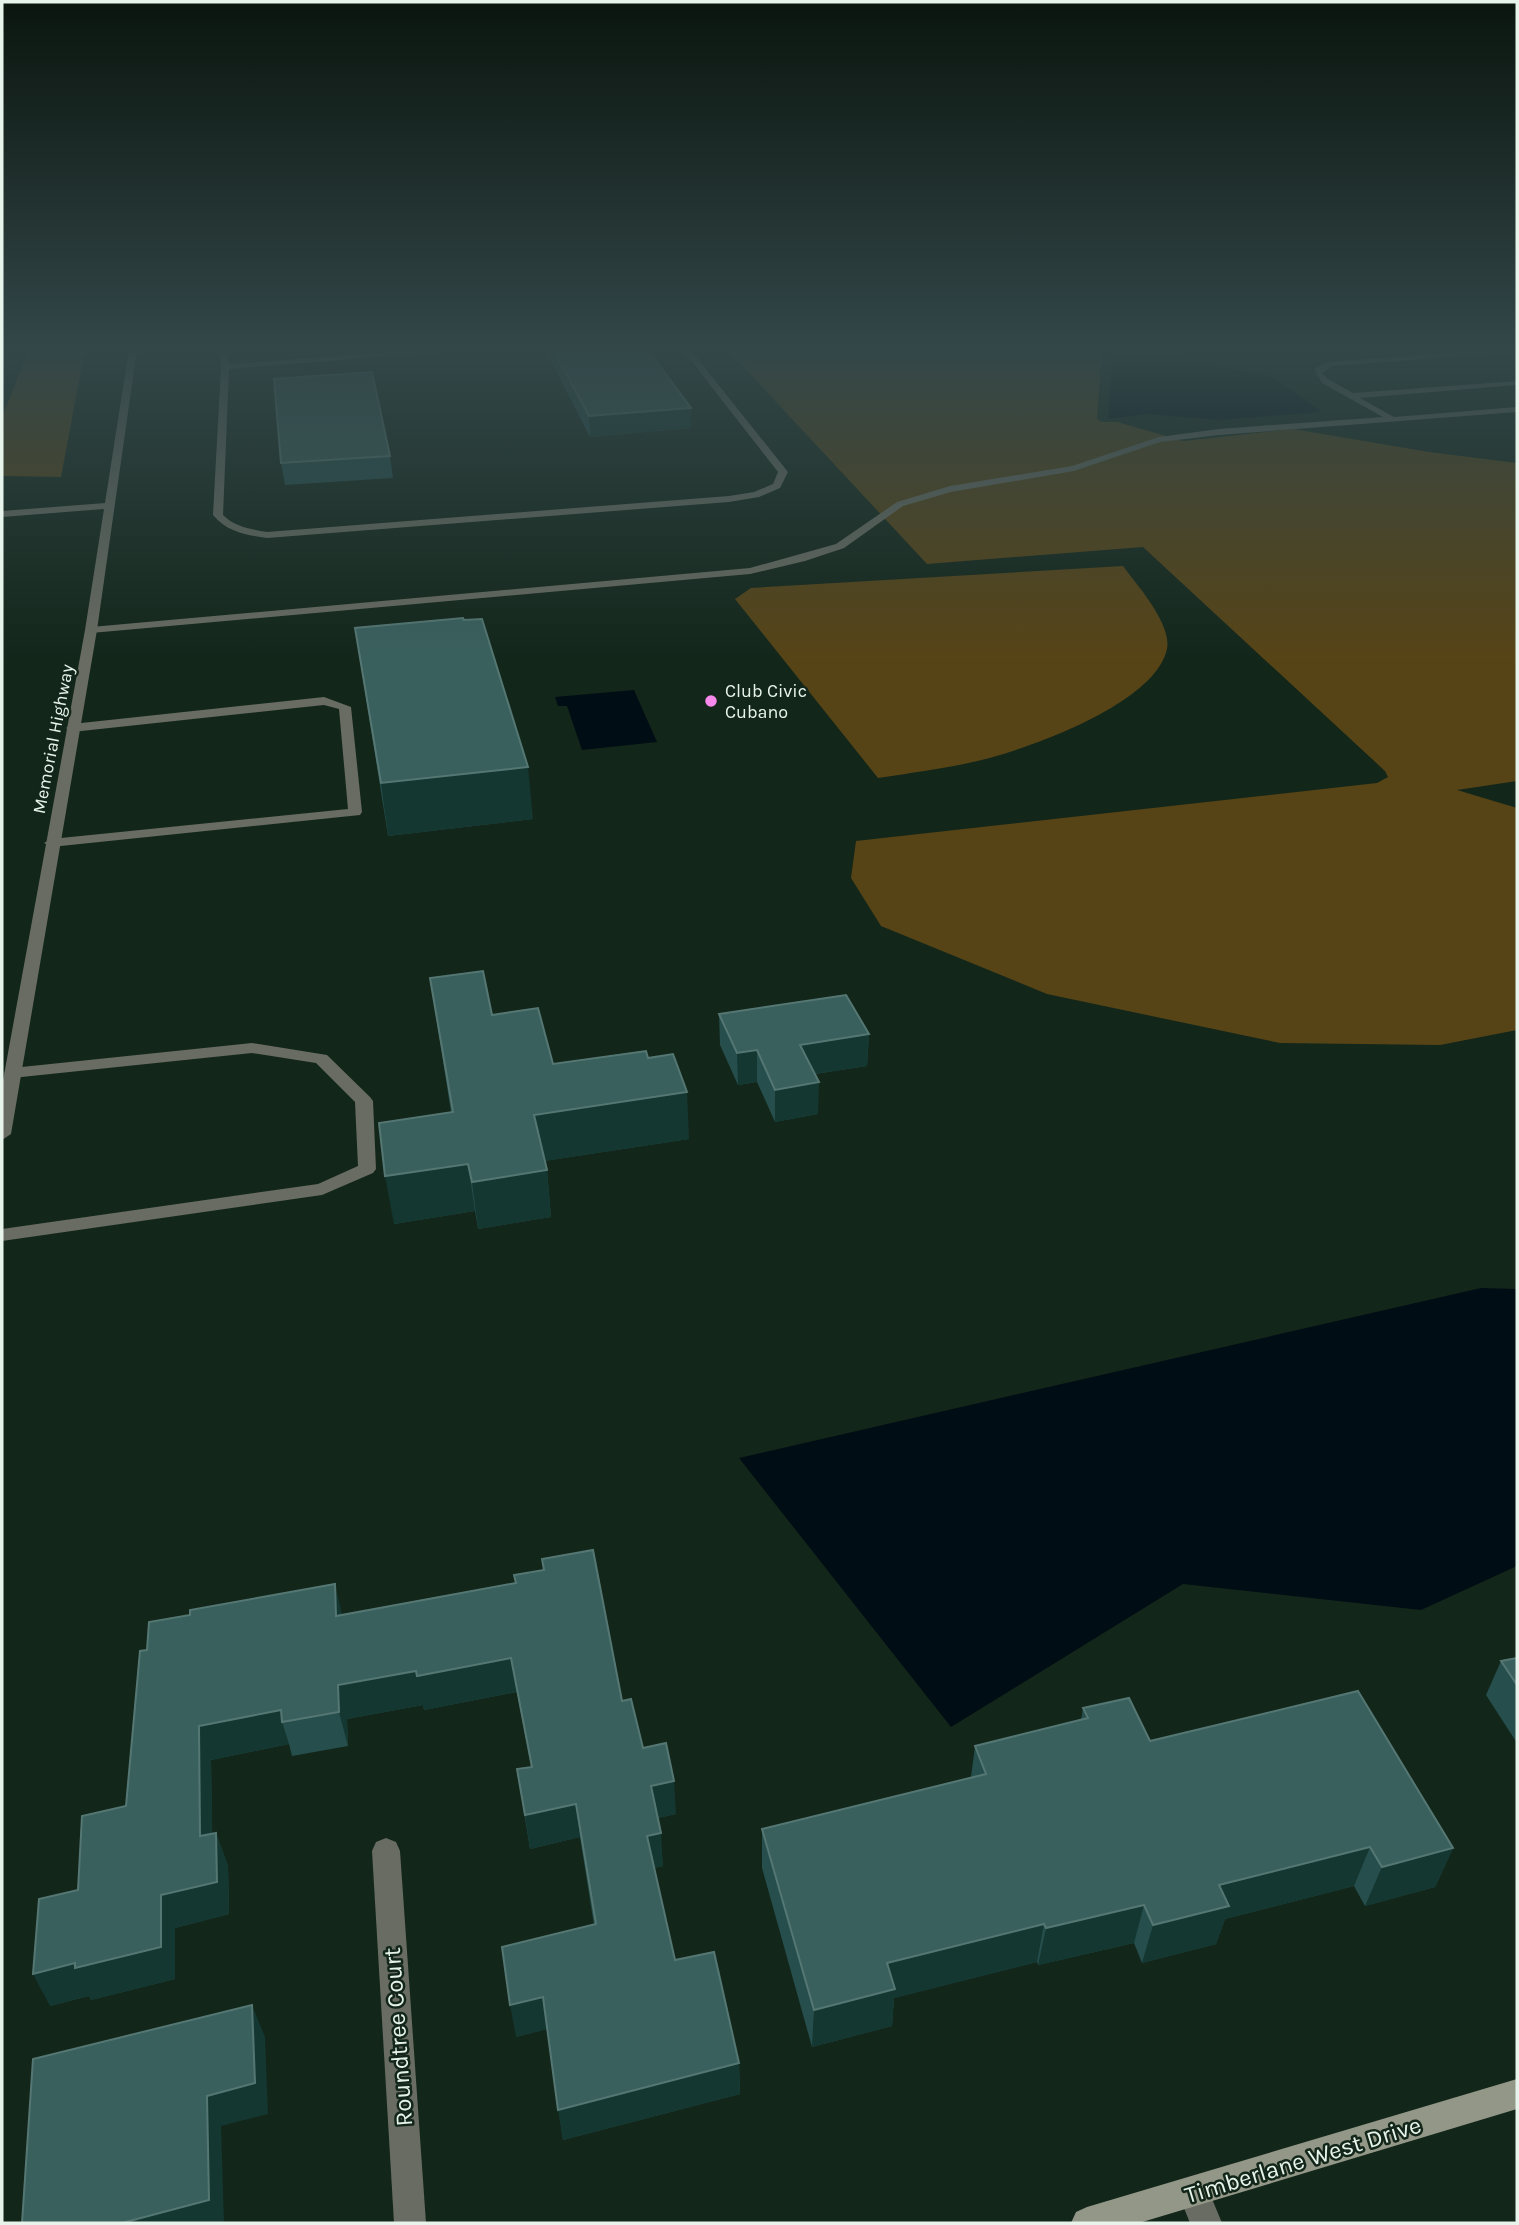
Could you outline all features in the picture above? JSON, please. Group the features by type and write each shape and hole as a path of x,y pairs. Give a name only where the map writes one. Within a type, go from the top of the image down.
{"street":[{"name":"Memorial Highway","path":"2,1133 51,843 91,630 116,453"},
{"path":"221,453 218,514 225,523 243,531 267,534 295,534 756,495 777,486 783,472 768,453"},
{"path":"91,630 750,571 840,546 900,504 950,489 1074,468 1120,453"},
{"path":"2,514 108,506"},
{"path":"51,843 355,812 345,707 324,701 72,729"},
{"path":"2,1235 322,1189 367,1169 364,1101 321,1059 252,1048 12,1073"},
{"name":"Roundtree Court","path":"386,1850 410,2223"},
{"name":"Timberlane West Drive","path":"1087,2223 1517,2094"},
{"path":"1194,2193 1206,2223"}],"shaded area":[{"path":"2,453 66,453 61,477 2,476"},
{"path":"824,453 1436,453 1517,463 1517,781 1457,790 1517,808 1517,1030 1440,1045 1280,1043 1047,994 881,926 851,878 856,841 1377,783 1388,777 1385,771 1143,547 927,564"},
{"path":"1123,566 1152,605 1167,639 1167,649 1157,669 1139,689 1084,722 1023,748 961,764 878,778 735,599 751,588"},
{"path":"634,690 657,742 582,750 567,706 558,706 555,697"},
{"path":"1481,1288 1517,1289 1517,1566 1421,1610 1183,1584 951,1727 739,1458"}],"building":[{"path":"280,453 389,453 390,456 281,463"},
{"path":"463,618 482,619 528,767 381,783 355,628"},
{"path":"483,971 492,1015 538,1008 553,1064 646,1051 648,1058 673,1054 687,1092 534,1115 547,1170 472,1182 468,1164 385,1176 379,1123 453,1112 430,978"},
{"path":"846,995 869,1034 800,1045 819,1082 775,1090 757,1050 737,1053 719,1014"},
{"path":"593,1550 622,1701 631,1699 643,1748 666,1743 674,1781 651,1786 661,1833 647,1836 675,1960 714,1952 739,2063 558,2110 543,1997 510,2005 502,1947 596,1924 576,1804 525,1815 517,1769 532,1767 511,1658 417,1676 416,1671 338,1685 339,1712 282,1722 281,1710 199,1726 200,1836 216,1833 217,1882 161,1895 161,1947 75,1968 75,1963 33,1974 39,1899 78,1890 82,1816 126,1806 140,1651 147,1650 149,1622 190,1615 190,1610 335,1584 336,1616 516,1583 514,1575 544,1570 542,1559"},
{"path":"1517,1658 1517,1685 1501,1661"},
{"path":"1358,1691 1453,1848 1382,1867 1370,1847 1219,1885 1229,1906 1153,1925 1144,1905 1046,1928 1044,1924 887,1963 895,1989 814,2010 762,1829 986,1774 975,1746 1088,1718 1083,1708 1129,1698 1150,1741"},
{"path":"252,2005 255,2083 207,2096 209,2200 122,2223 22,2223 33,2059"}],"place":[{"name":"Club Civic Cubano","path":"711,701"}]}
